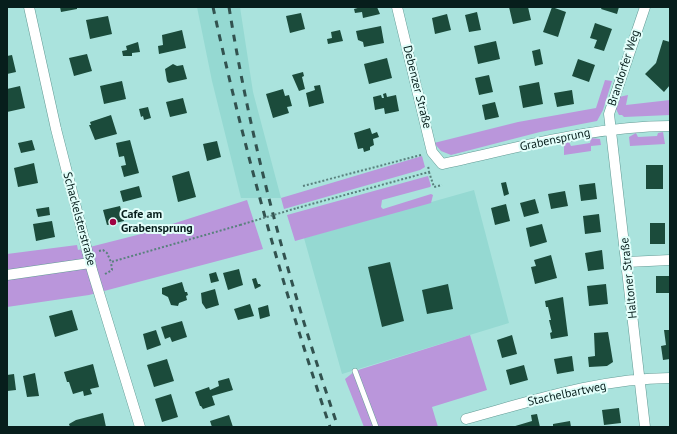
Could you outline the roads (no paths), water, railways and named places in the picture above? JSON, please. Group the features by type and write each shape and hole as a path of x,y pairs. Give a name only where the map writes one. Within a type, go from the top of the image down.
{"street":[{"name":"Schackelsterstraße","path":"30,7 56,129 90,263 140,427"},
{"name":"Debenzer Straße","path":"397,7 432,152 442,164"},
{"name":"Brandorfer Weg","path":"612,130 609,114 644,7"},
{"name":"Grabensprung","path":"442,164 586,133 646,126 670,126"},
{"name":"Haltoner Straße","path":"612,130 645,427"},
{"path":"627,262 670,260"},
{"path":"7,275 90,263"},
{"name":"Stachelbartweg","path":"466,419 536,399 586,388 640,380 670,378"}],"lane":[{"path":"354,371 376,427"}],"railway":[{"path":"213,7 251,166 280,271 330,427"},
{"path":"229,7 249,114 274,220 304,324 338,427"}],"place":[{"name":"Cafe am Grabensprung","path":"113,222"}]}
